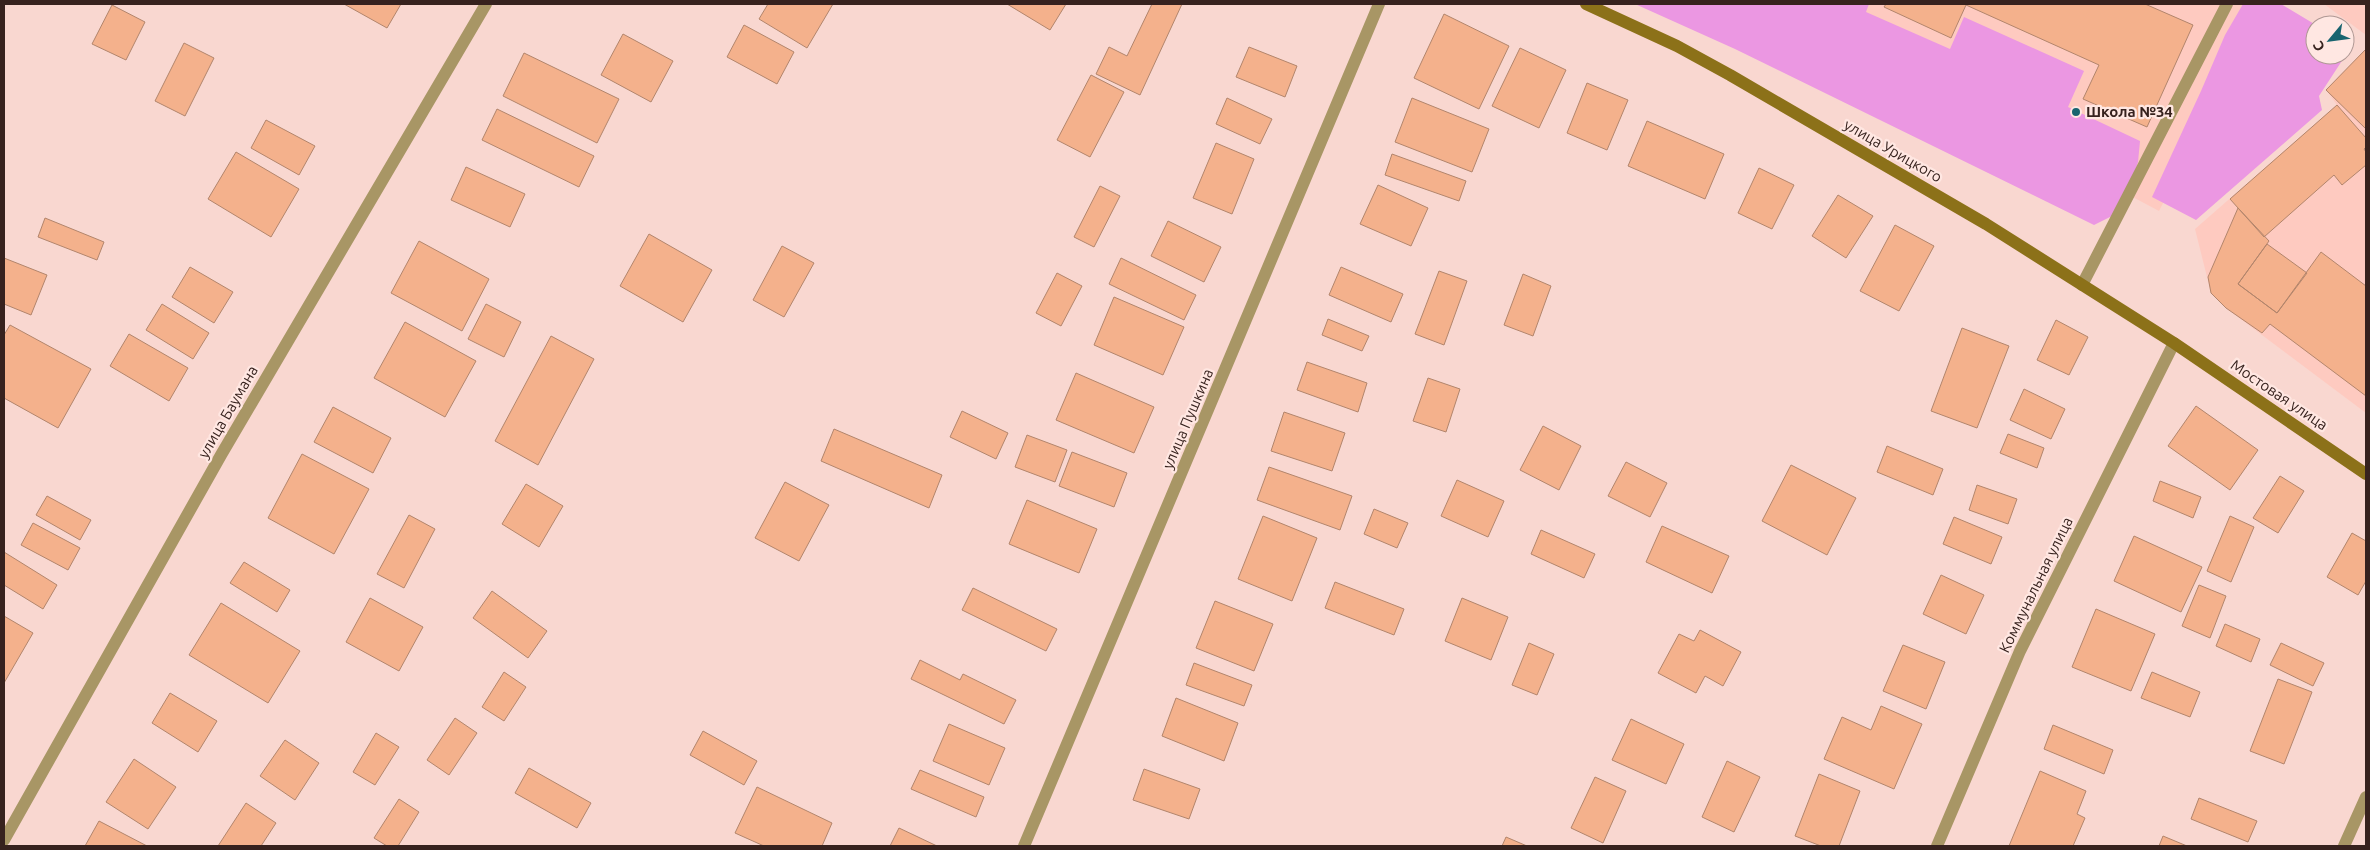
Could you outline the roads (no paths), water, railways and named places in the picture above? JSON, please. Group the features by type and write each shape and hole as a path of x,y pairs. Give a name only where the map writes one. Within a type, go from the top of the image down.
{"main road":[{"name":"улица Урицкого","path":"1586,4 1677,46 1730,75 1986,224 2174,343"},
{"name":"Мостовая улица","path":"2174,343 2366,474"}],"street":[{"name":"улица Баумана","path":"4,840 221,455 486,4"},
{"name":"улица Пушкина","path":"1024,846 1379,4"},
{"path":"2082,285 2228,4"},
{"name":"Коммунальная улица","path":"1937,846 2020,650 2174,343"},
{"path":"2344,846 2366,797"}],"place":[{"name":"Школа №34","path":"2076,112"}]}
